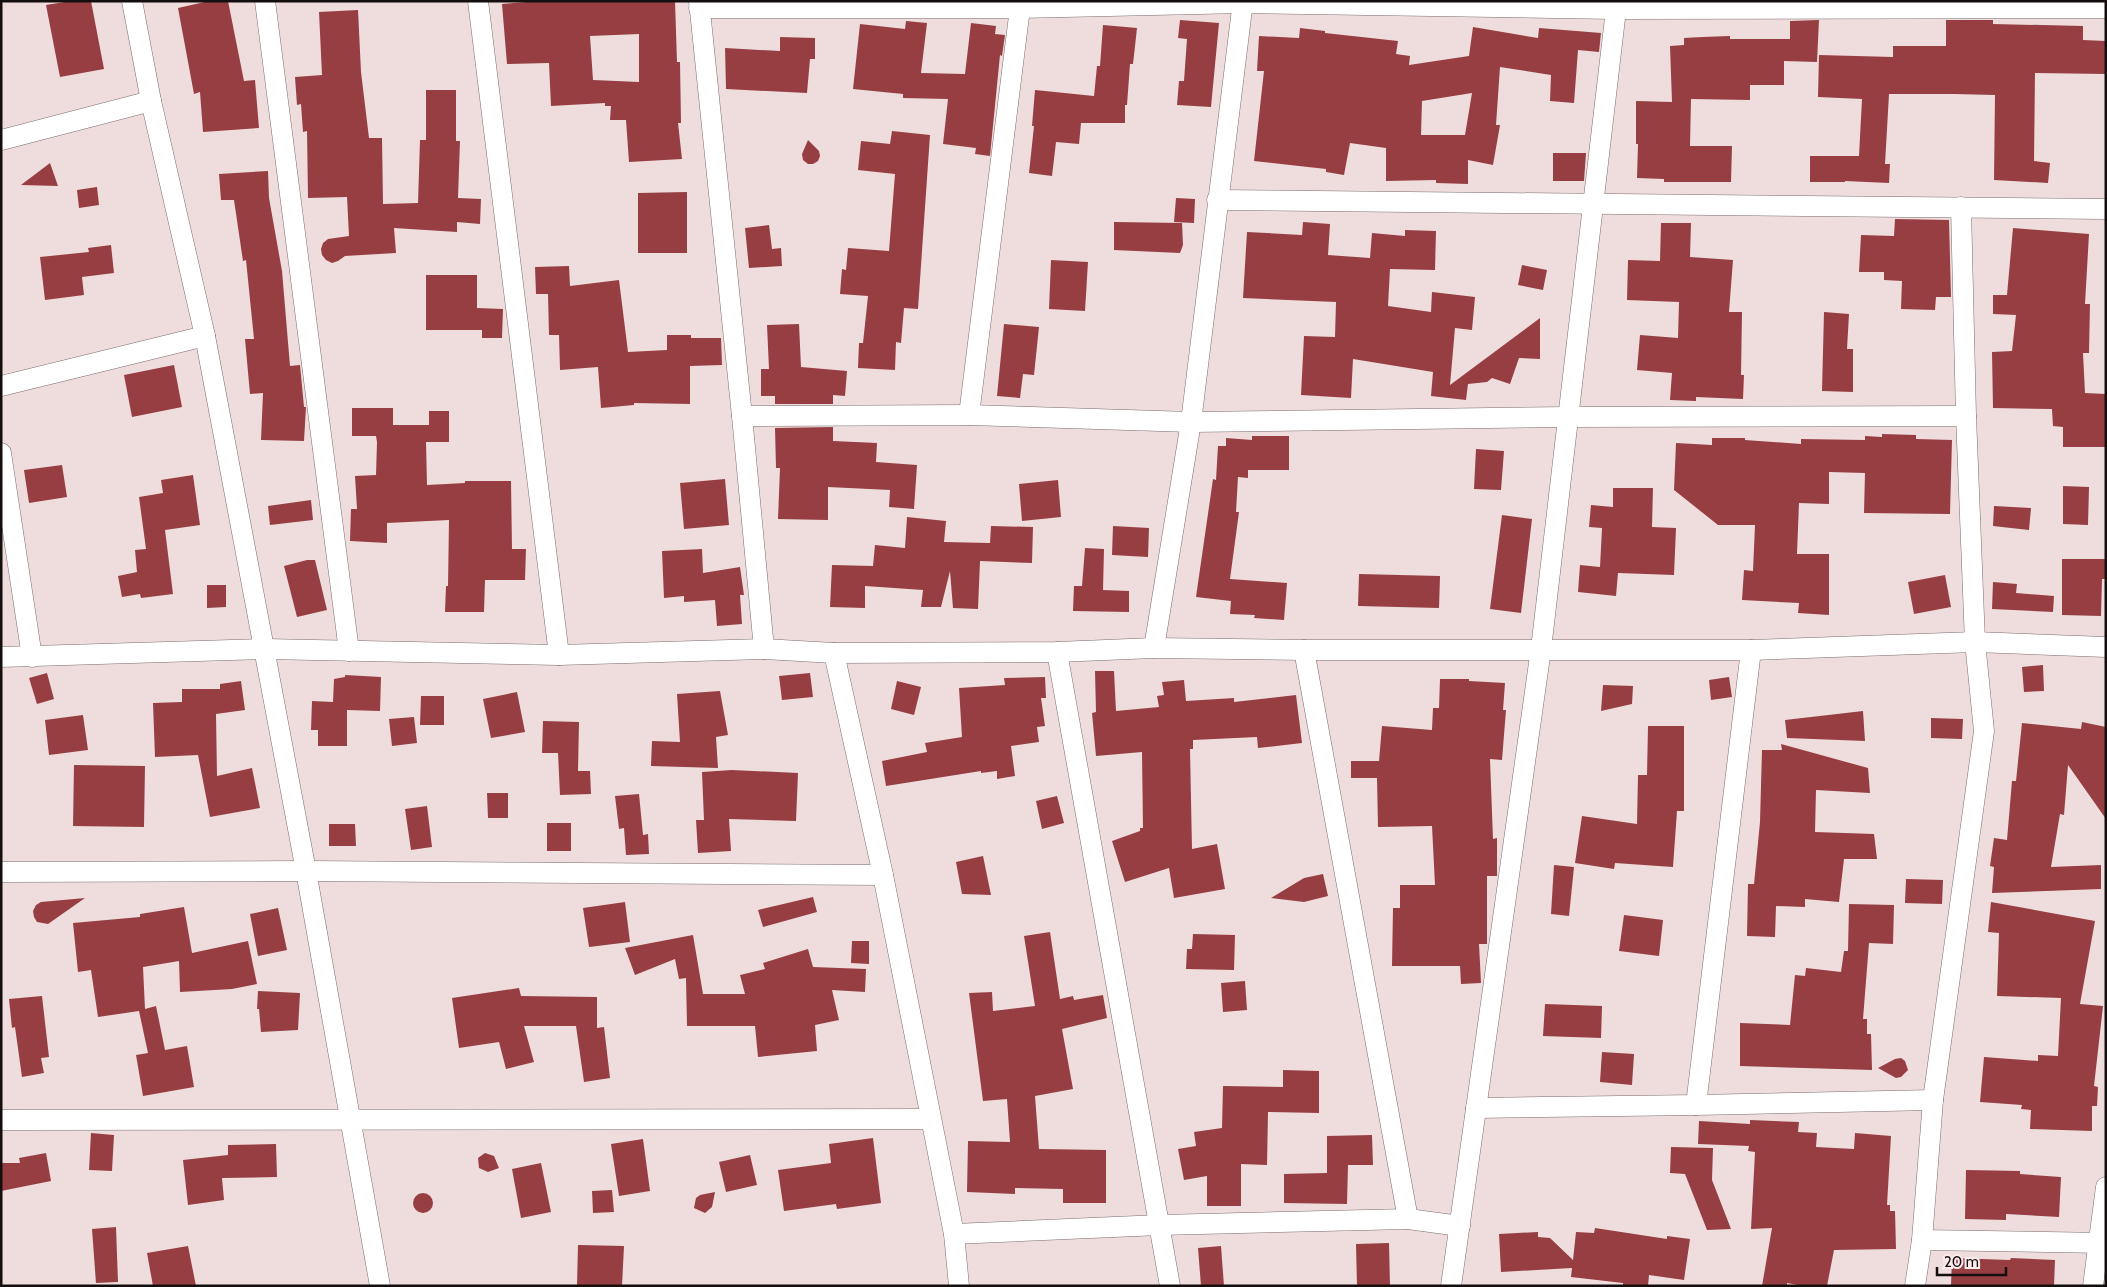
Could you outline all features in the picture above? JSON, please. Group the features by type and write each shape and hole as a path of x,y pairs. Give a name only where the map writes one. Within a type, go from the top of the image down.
{"street":[{"path":"132,1 151,101 205,336 306,871 380,1286"},
{"path":"265,1 349,651"},
{"path":"478,1 558,655"},
{"path":"764,649 742,416 699,5 1020,8 1243,2 2106,8"},
{"path":"1154,648 1191,422 1243,2"},
{"path":"1451,1286 1541,649 1616,5"},
{"path":"968,415 1020,8"},
{"path":"1,140 151,101"},
{"path":"1217,200 2106,209"},
{"path":"1915,1286 1922,1240 1933,1100 1984,730 1975,642 1966,416 1961,207"},
{"path":"1,386 205,336"},
{"path":"742,416 968,415 1191,422 1568,417 1966,416"},
{"path":"1,453 32,658"},
{"path":"1,658 265,649 558,655 764,649 834,653 1057,652 1154,648 1751,650 1975,642 2106,647"},
{"path":"1304,650 1408,1219"},
{"path":"1696,1106 1751,650"},
{"path":"1057,652 1170,1286"},
{"path":"834,653 883,875 954,1234 959,1286"},
{"path":"1,872 306,871 883,875"},
{"path":"1476,1108 1696,1106 1933,1100"},
{"path":"1,1120 930,1119"},
{"path":"2093,1286 2102,1243 2106,1187"},
{"path":"954,1234 1160,1225 1408,1219 1460,1226"},
{"path":"1922,1240 2102,1243"}],"building":[{"path":"71,1 91,1 104,69 60,77 46,5"},
{"path":"209,1 228,1 244,81 255,80 259,128 203,132 200,92 194,94 178,8"},
{"path":"539,1 675,1 677,62 680,62 681,123 678,123 682,159 629,162 626,120 610,120 611,106 605,106 605,103 551,106 549,63 507,64 502,4","holes":["639,34 639,82 593,80 590,36"]},
{"path":"358,10 361,72 369,138 382,138 383,204 418,203 420,140 426,140 426,90 456,90 456,141 460,141 458,198 481,199 480,224 457,222 457,232 394,228 396,253 345,256 332,263 322,255 321,249 323,243 328,239 349,236 347,197 308,198 307,131 303,132 301,104 297,105 295,77 322,75 319,12"},
{"path":"1180,20 1219,23 1211,107 1177,105 1179,81 1184,81 1187,39 1178,38"},
{"path":"1819,20 1817,62 1784,61 1784,85 1750,85 1750,100 1691,99 1690,146 1732,146 1731,182 1664,182 1664,179 1637,178 1636,101 1672,102 1670,46 1684,45 1684,38 1730,36 1730,39 1790,39 1790,21"},
{"path":"1946,20 1993,20 1993,24 2083,26 2083,40 2106,41 2106,74 2035,73 2034,161 2050,163 2048,183 1994,180 1995,95 1954,94 1889,94 1885,164 1890,164 1889,183 1810,182 1810,156 1859,156 1862,99 1818,97 1819,55 1893,57 1893,46 1946,46"},
{"path":"906,21 927,23 921,73 965,74 971,23 996,26 995,34 1005,35 1002,56 1000,55 990,156 975,154 976,148 943,144 948,99 903,98 903,94 853,89 860,24 905,29"},
{"path":"1103,25 1137,28 1133,64 1130,64 1127,105 1125,105 1125,123 1081,123 1079,144 1056,142 1052,176 1029,173 1034,126 1032,126 1035,90 1094,96 1097,66 1100,66"},
{"path":"1473,27 1538,38 1539,28 1601,33 1599,52 1578,50 1574,103 1550,101 1551,75 1500,67 1496,125 1500,125 1493,165 1468,160 1468,184 1436,183 1436,180 1386,181 1386,148 1350,143 1344,175 1326,172 1326,169 1254,161 1264,71 1257,71 1259,36 1299,38 1300,28 1325,31 1325,33 1398,41 1396,54 1410,56 1409,65 1469,56","holes":["1472,93 1465,135 1421,135 1422,101"]},
{"path":"780,37 815,38 815,59 810,59 807,93 726,89 725,48 780,51"},
{"path":"892,131 930,135 918,309 904,308 901,343 896,342 895,370 858,368 859,343 863,343 868,296 840,294 842,269 846,270 848,248 889,251 895,174 858,170 861,141 890,144"},
{"path":"808,140 819,151 818,161 813,164 808,164 803,160 802,154"},
{"path":"1553,153 1586,153 1584,181 1553,181"},
{"path":"50,163 58,186 21,185"},
{"path":"268,171 269,198 282,271 290,366 300,365 304,407 306,407 304,441 261,440 263,393 250,394 245,339 254,339 246,260 243,261 234,200 221,200 219,174"},
{"path":"97,187 99,205 79,208 77,190"},
{"path":"687,192 687,253 638,253 638,193"},
{"path":"1176,198 1195,199 1194,223 1174,222"},
{"path":"1895,219 1949,220 1951,297 1936,297 1935,310 1901,309 1902,281 1884,280 1884,272 1859,272 1861,235 1894,236"},
{"path":"1114,222 1182,223 1183,245 1180,253 1114,250"},
{"path":"1303,222 1330,224 1328,255 1370,258 1372,233 1405,236 1405,230 1436,231 1435,270 1390,269 1388,306 1431,312 1432,292 1475,297 1472,330 1455,328 1450,385 1540,318 1540,359 1519,358 1510,384 1492,378 1487,382 1468,384 1466,400 1431,396 1433,372 1353,359 1351,398 1301,395 1304,336 1335,337 1336,302 1243,298 1247,232 1302,235"},
{"path":"1661,223 1691,223 1690,257 1733,260 1729,312 1742,312 1741,375 1744,375 1743,399 1696,397 1696,401 1670,400 1672,373 1637,370 1640,335 1678,338 1679,302 1627,300 1628,260 1660,261"},
{"path":"769,225 772,249 781,248 782,266 749,268 745,228"},
{"path":"2013,228 2089,234 2085,304 2090,304 2089,353 2083,353 2085,393 2106,394 2106,447 2063,447 2063,427 2053,426 2052,409 1993,408 1992,352 2012,351 2016,315 1993,314 1993,295 2007,295"},
{"path":"111,245 114,273 82,277 84,295 45,300 40,257 89,252 88,248"},
{"path":"1051,260 1088,262 1085,311 1049,309"},
{"path":"1522,265 1547,270 1543,290 1518,285"},
{"path":"569,266 570,286 619,280 628,352 667,350 667,335 691,335 691,338 721,338 722,365 690,366 690,404 634,403 634,405 601,408 598,367 560,370 559,335 549,335 548,294 536,294 535,267"},
{"path":"426,275 477,275 477,308 503,309 502,338 482,338 482,330 426,330"},
{"path":"1824,312 1849,314 1847,349 1853,349 1853,392 1822,391"},
{"path":"799,324 801,367 847,371 845,396 833,395 833,404 775,404 775,396 761,396 761,369 769,369 767,325"},
{"path":"1004,324 1039,327 1034,375 1023,374 1020,398 997,396"},
{"path":"174,365 182,407 132,417 124,375"},
{"path":"352,408 393,408 393,425 429,425 429,411 449,411 449,442 426,442 427,485 465,483 465,481 511,481 512,549 526,549 525,580 485,580 484,612 445,612 446,586 448,586 449,520 387,523 387,543 350,541 351,509 357,509 355,476 376,475 377,442 376,436 352,436"},
{"path":"833,427 833,441 877,443 876,462 917,465 914,509 889,507 890,490 828,487 828,520 778,519 780,468 776,468 775,428"},
{"path":"1882,434 1916,435 1916,439 1952,440 1950,514 1864,513 1865,473 1829,472 1829,504 1799,503 1797,554 1829,554 1829,615 1798,613 1799,603 1742,600 1744,570 1753,571 1755,525 1718,525 1674,490 1676,443 1712,445 1712,438 1745,438 1745,440 1801,444 1801,439 1865,440 1865,436 1882,437"},
{"path":"1252,436 1289,436 1289,470 1248,470 1248,478 1238,477 1236,512 1239,512 1230,579 1287,583 1284,620 1254,618 1255,615 1230,614 1231,601 1196,597 1213,479 1216,480 1218,446 1226,446 1226,438 1252,440"},
{"path":"1476,449 1504,451 1501,490 1474,489"},
{"path":"62,465 67,497 29,503 24,470"},
{"path":"193,475 200,525 165,530 173,594 141,598 140,594 122,597 118,576 137,572 135,550 146,549 139,497 163,493 161,480"},
{"path":"725,479 729,525 684,529 680,483"},
{"path":"1058,480 1061,517 1022,521 1019,484"},
{"path":"2063,486 2089,487 2088,525 2063,524"},
{"path":"1613,488 1653,488 1652,527 1676,528 1674,575 1618,573 1616,596 1578,592 1580,565 1600,567 1602,528 1589,527 1591,505 1613,507"},
{"path":"311,500 313,520 270,525 268,506"},
{"path":"1994,506 2031,508 2029,530 1993,526"},
{"path":"1502,515 1532,519 1521,613 1490,609"},
{"path":"907,517 946,521 944,542 990,543 991,526 1033,527 1032,563 980,561 978,609 953,608 950,571 941,607 921,607 923,590 865,586 865,608 830,607 832,565 873,566 875,545 905,548"},
{"path":"1113,526 1149,528 1148,557 1112,555"},
{"path":"1085,548 1104,549 1103,590 1129,591 1129,612 1073,611 1074,586 1082,586"},
{"path":"702,549 703,573 740,567 744,595 740,595 742,624 717,626 715,600 684,602 684,596 664,598 662,551"},
{"path":"2062,559 2106,559 2106,579 2102,579 2101,616 2062,615"},
{"path":"307,560 315,560 327,610 297,617 284,566"},
{"path":"1359,574 1440,576 1439,608 1358,606"},
{"path":"1945,575 1951,607 1914,614 1908,582"},
{"path":"1993,582 2017,584 2016,593 2054,596 2053,612 1992,609"},
{"path":"207,585 226,585 226,607 207,608"},
{"path":"2043,665 2044,691 2024,692 2022,667"},
{"path":"1095,671 1114,671 1116,711 1159,707 1157,696 1164,695 1162,682 1184,680 1186,701 1234,698 1234,702 1296,695 1302,743 1258,748 1257,737 1193,740 1193,749 1190,749 1192,849 1217,844 1225,889 1174,898 1169,868 1125,882 1112,841 1140,831 1140,828 1143,828 1142,752 1096,756 1092,713 1096,712"},
{"path":"47,673 54,699 37,704 29,678"},
{"path":"810,673 813,697 782,700 779,676"},
{"path":"345,675 381,677 380,711 347,710 347,746 318,746 318,730 311,730 312,701 333,702 334,679 345,677"},
{"path":"1045,677 1046,698 1041,698 1045,726 1037,727 1039,742 1011,746 1015,776 997,779 997,771 981,773 981,771 886,786 882,761 927,752 925,743 962,737 959,688 1005,685 1004,678"},
{"path":"1729,677 1732,697 1711,700 1709,680"},
{"path":"1440,679 1469,679 1469,681 1505,683 1503,710 1506,710 1502,760 1490,759 1493,839 1497,838 1497,876 1487,876 1487,944 1479,944 1481,983 1461,984 1460,966 1392,966 1393,908 1400,908 1400,885 1435,885 1432,826 1378,827 1377,778 1351,778 1351,761 1379,761 1382,726 1432,730 1433,708 1439,708"},
{"path":"241,681 245,710 216,714 217,776 252,768 260,808 210,817 198,755 155,757 153,703 182,702 182,689 220,689 220,684"},
{"path":"897,681 921,687 914,715 891,709"},
{"path":"1603,685 1633,686 1632,704 1601,711"},
{"path":"720,691 728,735 716,737 718,768 651,766 652,741 680,742 677,694"},
{"path":"517,692 525,732 491,738 483,699"},
{"path":"421,696 444,696 444,725 420,725"},
{"path":"1863,711 1865,741 1787,738 1785,720"},
{"path":"83,715 88,750 49,755 45,720"},
{"path":"414,717 417,743 392,746 389,719"},
{"path":"1931,718 1963,719 1962,739 1931,738"},
{"path":"543,721 579,722 578,771 590,771 591,794 560,795 558,753 542,753"},
{"path":"2082,722 2106,727 2106,819 2068,765 2064,815 2060,814 2051,867 2101,865 2101,889 1992,893 1994,867 1990,866 1994,838 2007,840 2012,781 2016,781 2022,723 2081,729"},
{"path":"1648,726 1684,726 1684,811 1677,811 1673,867 1615,863 1614,869 1575,863 1582,816 1637,824 1638,775 1647,775"},
{"path":"1781,744 1868,768 1870,793 1816,790 1815,832 1874,834 1877,859 1844,859 1839,902 1805,899 1805,907 1776,906 1775,937 1747,936 1748,884 1754,884 1760,822 1762,750 1782,750"},
{"path":"74,765 145,766 144,827 73,826"},
{"path":"732,770 798,773 796,821 729,819 731,851 698,853 696,820 704,820 702,772"},
{"path":"487,793 508,793 508,818 488,818"},
{"path":"639,794 643,835 648,834 649,854 626,855 624,828 619,829 615,796"},
{"path":"1057,796 1064,823 1042,829 1036,801"},
{"path":"427,806 432,847 411,850 405,809"},
{"path":"547,823 571,823 571,851 547,851"},
{"path":"329,824 355,824 356,846 329,846"},
{"path":"983,856 991,895 962,894 956,862"},
{"path":"1554,865 1574,867 1569,916 1551,914"},
{"path":"1323,874 1328,896 1304,902 1271,898 1304,878"},
{"path":"1906,879 1943,880 1942,904 1905,903"},
{"path":"813,897 817,912 763,927 758,910"},
{"path":"85,898 48,924 37,922 34,917 33,911 36,905 41,902"},
{"path":"625,902 630,942 589,947 583,908"},
{"path":"1991,902 2095,921 2080,1004 2103,1006 2094,1086 2098,1087 2097,1106 2092,1106 2092,1131 2030,1129 2031,1110 2021,1109 2022,1105 1980,1102 1984,1057 2038,1061 2038,1055 2058,1056 2061,998 1997,996 1999,933 1988,932"},
{"path":"1849,904 1894,905 1893,944 1869,943 1863,1019 1867,1019 1867,1034 1871,1034 1872,1070 1740,1066 1740,1023 1790,1025 1795,975 1805,976 1806,968 1841,972 1844,951 1848,951"},
{"path":"184,907 192,953 248,941 257,984 232,989 180,992 179,961 143,967 145,1009 156,1006 165,1050 187,1046 194,1087 143,1096 136,1055 148,1053 139,1011 98,1017 91,970 78,972 73,923 140,917 140,914"},
{"path":"278,908 287,950 258,956 250,914"},
{"path":"1624,915 1663,920 1659,956 1619,951"},
{"path":"1050,932 1060,999 1073,996 1074,1000 1103,995 1107,1018 1062,1029 1073,1089 1035,1096 1039,1149 1106,1150 1106,1203 1063,1203 1063,1189 1015,1188 1015,1194 967,1192 968,1141 1010,1142 1007,1099 983,1101 969,993 992,992 993,1011 1035,1006 1024,936"},
{"path":"1193,934 1235,935 1234,970 1186,969 1187,949 1192,949"},
{"path":"693,935 703,994 745,994 740,975 765,969 763,963 808,949 813,967 866,969 865,992 832,990 839,1020 815,1025 817,1051 758,1057 755,1026 687,1026 686,978 679,979 675,959 635,975 625,948"},
{"path":"852,941 869,941 869,964 851,963"},
{"path":"1245,981 1247,1010 1223,1012 1221,983"},
{"path":"519,988 521,996 597,997 597,1028 604,1027 610,1078 584,1082 576,1026 524,1026 534,1062 506,1069 499,1042 459,1048 452,998"},
{"path":"258,991 300,993 298,1030 261,1032 259,1009 257,1009"},
{"path":"42,996 49,1057 41,1058 44,1073 22,1077 15,1027 12,1028 9,999"},
{"path":"1545,1004 1602,1006 1601,1038 1543,1036"},
{"path":"1602,1052 1634,1054 1632,1085 1600,1082"},
{"path":"1901,1058 1905,1061 1908,1070 1901,1077 1896,1078 1878,1068 1895,1059"},
{"path":"1283,1070 1319,1071 1319,1113 1268,1112 1267,1165 1241,1164 1241,1206 1207,1206 1207,1176 1184,1180 1178,1149 1196,1146 1194,1132 1222,1128 1223,1086 1283,1087"},
{"path":"1750,1120 1799,1122 1798,1132 1817,1133 1816,1147 1854,1149 1855,1133 1891,1136 1887,1205 1890,1205 1890,1211 1895,1211 1896,1249 1834,1250 1827,1286 1803,1286 1787,1283 1787,1286 1762,1286 1772,1228 1751,1229 1755,1152 1748,1151 1749,1146 1698,1144 1699,1121 1750,1124"},
{"path":"91,1133 114,1135 112,1171 89,1170"},
{"path":"1372,1135 1373,1165 1348,1165 1347,1204 1284,1203 1284,1174 1327,1173 1327,1136"},
{"path":"873,1138 881,1203 837,1209 836,1204 784,1211 778,1170 831,1163 829,1144"},
{"path":"643,1139 650,1191 619,1196 611,1144"},
{"path":"276,1144 277,1177 222,1178 224,1200 188,1205 183,1160 228,1155 228,1145"},
{"path":"1671,1147 1713,1148 1712,1180 1731,1229 1707,1230 1685,1174 1670,1173"},
{"path":"46,1153 51,1181 1,1191 1,1163 20,1163 19,1158"},
{"path":"485,1153 494,1156 499,1168 488,1172 479,1168 478,1158"},
{"path":"750,1155 757,1185 726,1192 719,1162"},
{"path":"541,1163 551,1212 521,1218 512,1169"},
{"path":"1966,1170 2020,1171 2020,1174 2061,1177 2059,1217 2006,1214 2006,1220 1965,1219"},
{"path":"612,1190 614,1212 593,1213 592,1191"},
{"path":"715,1192 712,1207 705,1213 694,1208 696,1198 700,1195"},
{"path":"423,1193 430,1196 433,1203 430,1210 423,1213 416,1210 413,1203 416,1196"},
{"path":"116,1227 118,1282 96,1283 92,1229"},
{"path":"1595,1228 1667,1239 1667,1236 1690,1239 1684,1280 1649,1275 1648,1286 1623,1286 1623,1283 1571,1277 1572,1268 1501,1272 1499,1234 1538,1232 1538,1237 1550,1238 1573,1260 1576,1232 1594,1233"},
{"path":"1389,1243 1390,1286 1357,1286 1356,1244"},
{"path":"578,1245 624,1246 622,1286 577,1286"},
{"path":"188,1246 196,1286 153,1286 147,1253"},
{"path":"1221,1246 1224,1286 1201,1286 1198,1248"},
{"path":"1952,1258 2055,1260 2054,1286 1951,1286"}]}
